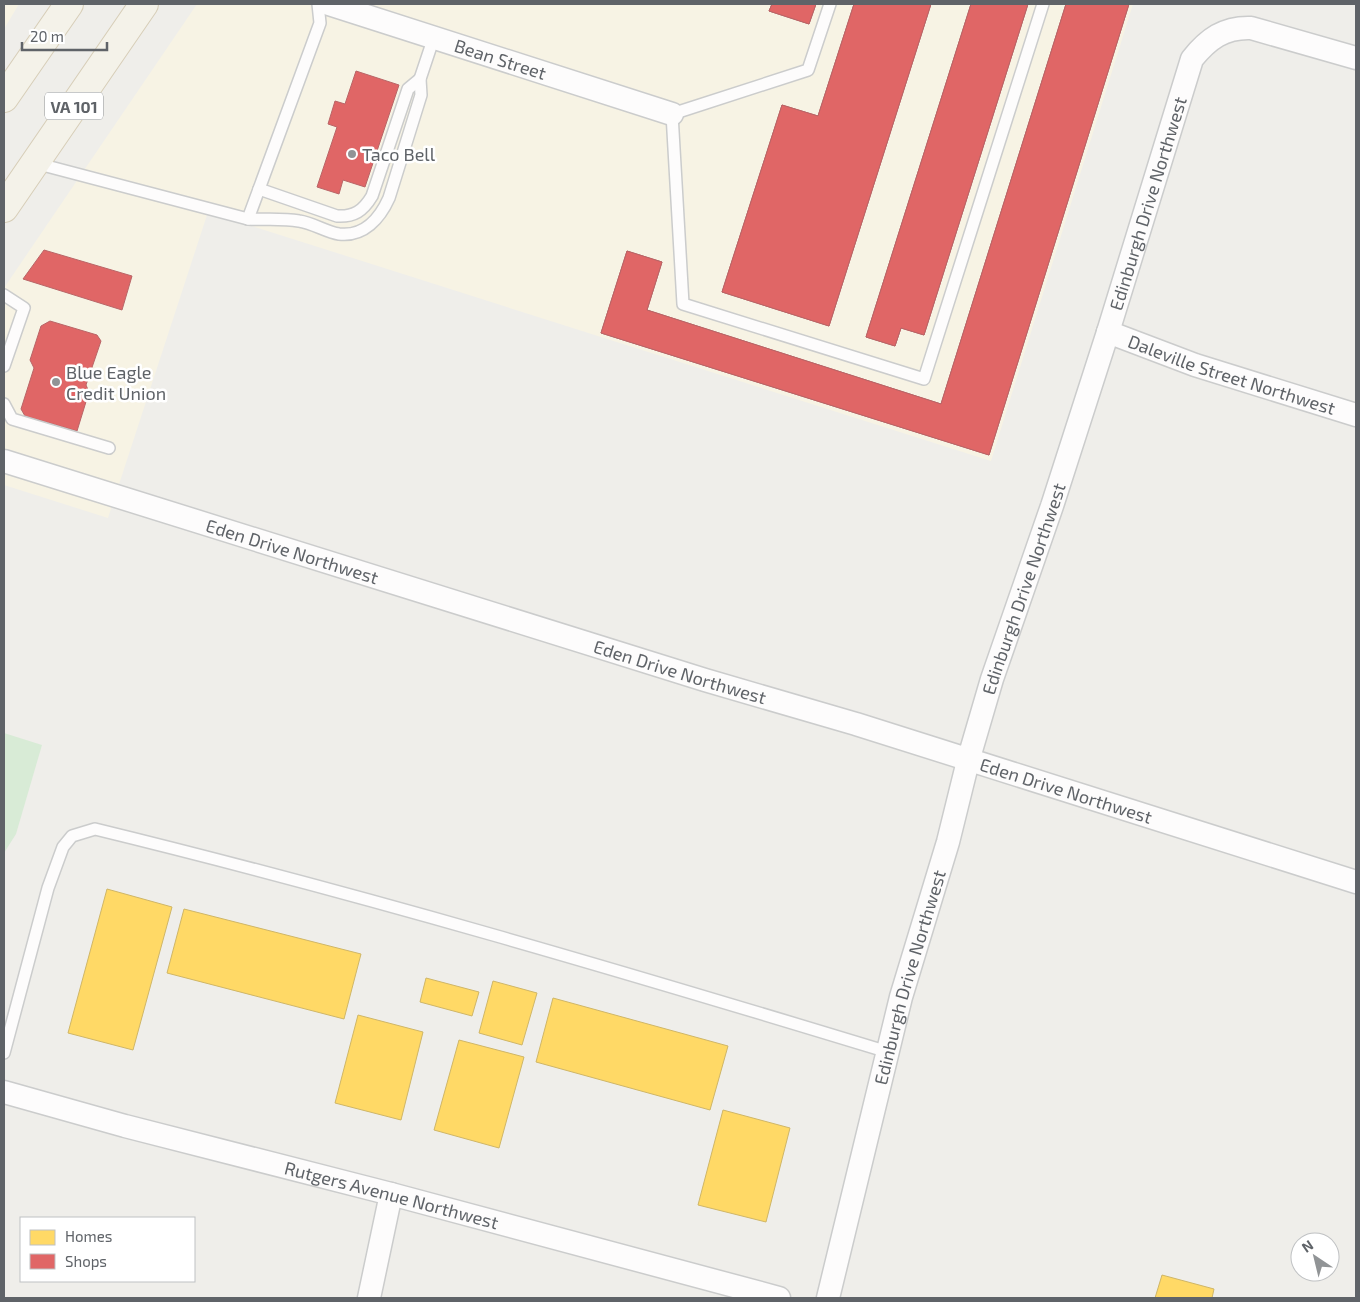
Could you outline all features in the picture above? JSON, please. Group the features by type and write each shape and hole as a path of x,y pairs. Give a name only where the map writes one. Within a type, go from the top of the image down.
{"main road":[{"path":"4,98 68,4"},
{"name":"VA 101","path":"4,208 144,4"}],"street":[{"name":"Bean Street","path":"329,4 672,114"},
{"name":"Edinburgh Drive Northwest","path":"828,1298 901,998 948,842 968,761 992,679 1052,506 1192,59 1204,44 1220,32 1239,27 1251,28 1356,58"},
{"name":"Daleville Street Northwest","path":"1108,332 1195,365 1356,415"},
{"name":"Eden Drive Northwest","path":"4,461 1356,882"},
{"name":"Rutgers Avenue Northwest","path":"4,1092 125,1126 392,1194 779,1298"},
{"path":"369,1298 392,1194"}],"lane":[{"path":"248,219 320,23 318,4"},
{"path":"830,4 808,70 672,114 683,304 924,379 1043,4"},
{"path":"35,163 248,219 299,220 340,234 356,233 369,226 382,215 389,198 421,95 420,79 434,38"},
{"path":"259,188 337,216 358,213 366,206 372,196 408,89 420,79"},
{"path":"4,295 24,308 4,366"},
{"path":"4,404 12,419 109,448"},
{"path":"4,1053 48,888 63,847 72,836 95,829 260,869 666,984 888,1052"}],"shaded area":[{"path":"4,4 19,4 4,29"},
{"path":"197,4 1133,4 991,461 208,212 108,518 4,485 4,288"}],"green space":[{"path":"4,733 42,745 16,834 4,853"}],"building: Homes":[{"path":"107,889 172,907 133,1050 68,1033"},
{"path":"184,909 361,954 344,1019 167,973"},
{"path":"426,978 479,992 472,1016 420,1002"},
{"path":"493,981 537,993 522,1045 479,1033"},
{"path":"553,998 728,1046 710,1110 536,1062"},
{"path":"358,1015 423,1032 401,1120 335,1103"},
{"path":"459,1040 524,1057 499,1148 434,1130"},
{"path":"723,1110 790,1128 766,1222 698,1205"},
{"path":"1162,1275 1214,1289 1212,1298 1155,1298"}],"building: Shops":[{"path":"772,4 816,4 809,24 769,11"},
{"path":"772,4 816,4 809,24 769,11"},
{"path":"854,4 931,4 829,326 722,292 782,105 818,116"},
{"path":"854,4 931,4 829,326 722,292 782,105 818,116"},
{"path":"971,4 1028,4 924,335 901,328 895,346 866,337"},
{"path":"971,4 1028,4 924,335 901,328 895,346 866,337"},
{"path":"1066,4 1129,4 989,455 601,333 627,251 662,262 647,310 941,404"},
{"path":"1066,4 1129,4 989,455 601,333 627,251 662,262 647,310 941,404"},
{"name":"Taco Bell","path":"356,71 399,85 365,187 343,180 339,194 317,187 337,127 328,124 335,101 345,104"},
{"path":"44,250 132,276 122,310 23,279"},
{"path":"50,321 97,335 101,341 86,385 89,392 77,431 25,416 21,409 34,368 30,360 41,326"}],"place":[{"name":"Taco Bell","path":"352,154"},
{"name":"Blue Eagle Credit Union","path":"56,382"}]}
